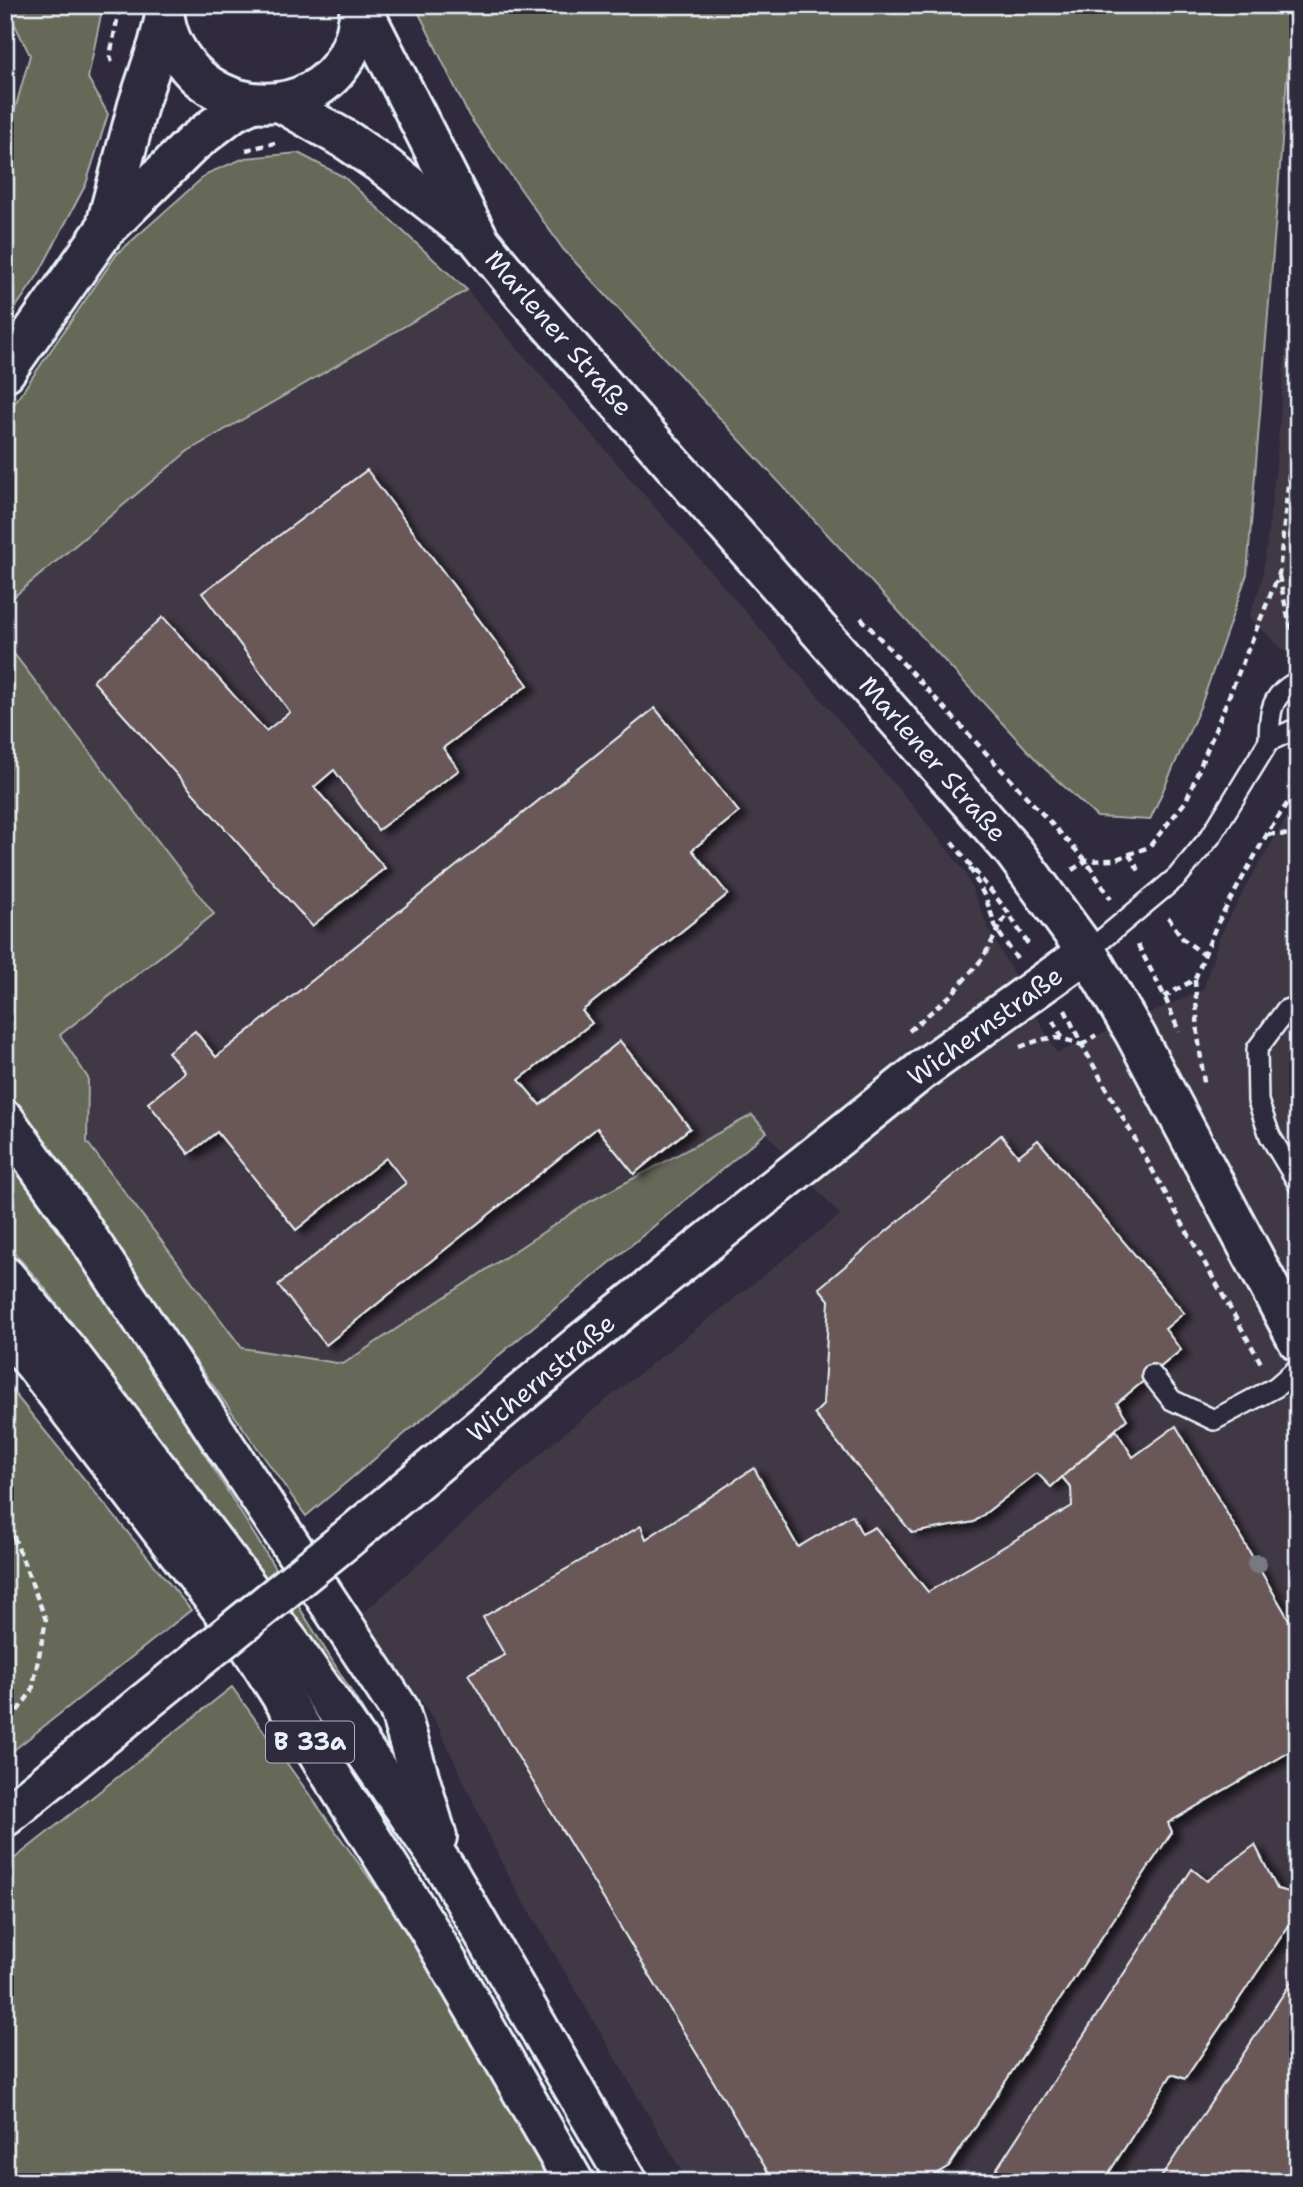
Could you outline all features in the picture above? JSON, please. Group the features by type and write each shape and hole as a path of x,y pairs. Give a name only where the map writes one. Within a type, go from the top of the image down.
{"main road":[{"path":"5,372 104,231 193,143 225,118 265,103 306,93 328,79 345,58 357,33 360,6"},
{"name":"Marlener Straße","path":"360,6 480,241 533,306 1014,852 1087,952 1135,1034 1298,1341"},
{"path":"104,231 138,105 158,46 164,13"},
{"name":"Marlener Straße","path":"164,13 175,49 192,73 215,91 265,103 367,154 480,241"},
{"name":"Wichernstraße","path":"5,1817 347,1539 592,1335 926,1067 1087,952"},
{"path":"5,1119 75,1218 399,1709 448,1872"},
{"name":"B 33a","path":"5,1276 66,1349 290,1643 448,1872 628,2182"},
{"name":"B 33a","path":"5,1330 249,1646 428,1927 573,2182"}],"lane":[{"path":"1087,952 1177,877 1211,836 1269,741 1270,707 1286,687 1298,681"},
{"path":"1269,741 1298,727"},
{"path":"1298,1006 1286,1010 1257,1049 1257,1062 1258,1101 1270,1136 1298,1183"},
{"path":"1152,1374 1172,1400 1214,1420 1276,1387 1298,1368"}],"path":[{"path":"120,5 110,56 117,87 138,105"},
{"path":"244,151 279,142"},
{"path":"1086,861 1114,860 1149,847 1186,801 1279,574 1298,386"},
{"path":"1279,574 1289,622 1298,642"},
{"path":"856,612 1086,861 1125,921 1165,997 1182,1040"},
{"path":"1197,1079 1204,1091 1195,979 1216,926 1267,834 1298,787"},
{"path":"1267,834 1298,835"},
{"path":"949,838 965,858 986,900 997,930 1037,989 1062,1037"},
{"path":"1165,997 1195,979"},
{"path":"1082,1045 1276,1387 1298,1420"},
{"path":"5,1514 46,1620 32,1691 5,1728"}],"shaded area":[{"path":"1298,197 1298,664 1249,617 1262,581 1276,466"},
{"path":"467,290 909,801 965,872 990,932 1057,1053 1203,990 1219,938 1246,886 1298,799 1298,2182 688,2182 505,1870 438,1726 362,1614 563,1434 840,1215 751,1116 589,1202 343,1364 242,1348 87,1142 88,1078 60,1034 214,914 5,642 5,604 188,451"}],"green space":[{"path":"5,5 103,5 88,78 108,114 86,184 38,275 5,323 5,146 30,55"},
{"path":"415,5 1293,5 1247,574 1201,705 1150,820 1097,817 1042,766 563,249 469,116"},
{"path":"298,153 344,177 467,290 188,451 5,604 5,417 117,254 208,173 245,158"},
{"path":"5,642 214,914 60,1035 88,1078 87,1142 242,1348 343,1364 589,1202 752,1115 767,1132 306,1516 5,1094"},
{"path":"5,1155 142,1353 380,1738 211,1504 44,1287 5,1242"},
{"path":"5,1382 191,1610 5,1757"},
{"path":"232,1687 416,1943 557,2182 5,2182 5,1866"}],"building":[{"path":"367,470 528,685 443,748 459,770 378,830 334,770 314,787 385,868 312,926 93,681 163,617 266,731 290,712 202,593"},
{"path":"655,708 739,812 692,850 728,894 582,1011 592,1023 519,1080 540,1105 620,1041 690,1128 634,1174 597,1128 326,1345 278,1285 406,1183 386,1158 296,1230 217,1132 189,1154 148,1103 185,1072 168,1052 195,1031 216,1057"},
{"path":"1001,1135 1018,1156 1038,1140 1184,1313 1165,1329 1181,1350 1117,1403 1127,1419 1051,1487 1037,1473 974,1522 912,1533 814,1414 823,1405 829,1300 819,1288"},
{"path":"1176,1426 1298,1635 1298,1747 1168,1823 1172,1832 949,2166 922,2182 774,2182 468,1674 505,1655 483,1617 641,1526 646,1539 754,1468 798,1547 852,1515 862,1534 875,1527 928,1592 1072,1506 1071,1488 1062,1477 1116,1430 1133,1457"},
{"path":"1255,1845 1277,1889 1297,1894 1296,1915 1185,2079 1172,2074 1103,2182 988,2182 1192,1869 1207,1881"},
{"path":"1298,1972 1298,2182 1158,2182"}]}
